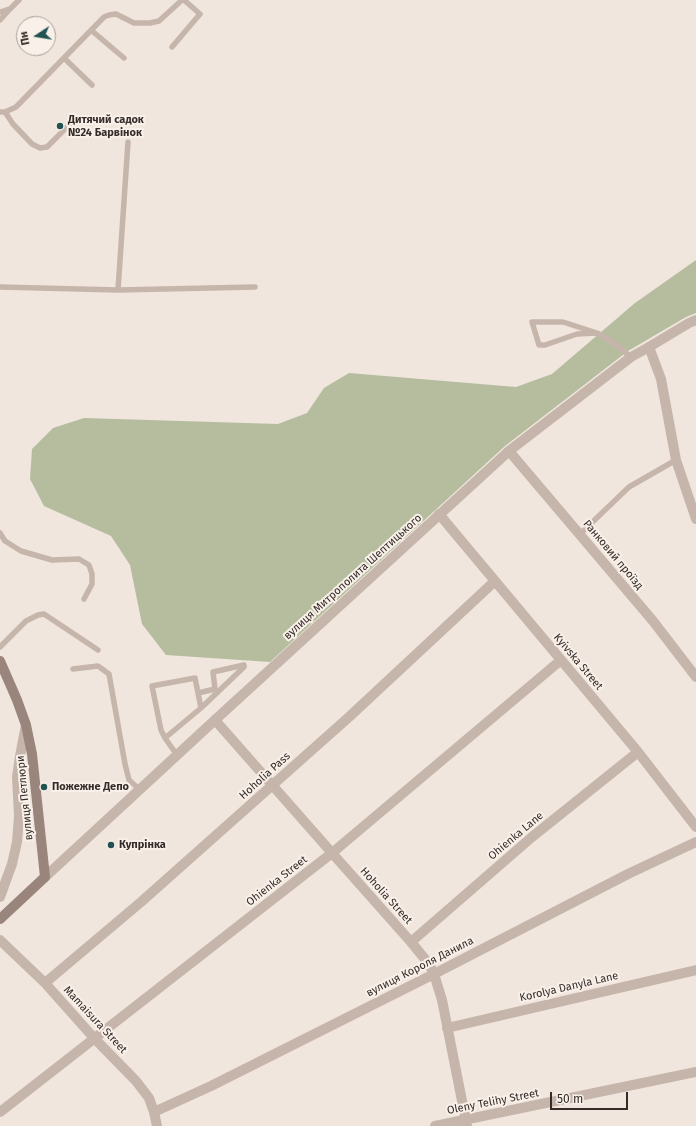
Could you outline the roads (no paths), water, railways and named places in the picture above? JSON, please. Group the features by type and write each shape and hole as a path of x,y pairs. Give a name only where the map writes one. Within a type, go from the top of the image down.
{"main road":[{"name":"вулиця Петлюри","path":"0,661 26,725 37,788 45,877"},
{"path":"0,919 45,877"}],"street":[{"name":"вулиця Митрополита Шептицького","path":"45,877 509,451 631,357 696,320"},
{"path":"649,347 661,379 676,460 696,519"},
{"name":"Ранковий проїзд","path":"509,451 653,620 696,677"},
{"name":"Kyivska Street","path":"439,514 638,752 696,827"},
{"name":"Hoholia Pass","path":"46,983 141,902 350,717 495,581"},
{"name":"Ohienka Street","path":"0,1112 332,853 561,660"},
{"name":"Hoholia Street","path":"215,720 412,942 429,964 434,974 442,1000 466,1123"},
{"path":"0,897 12,864 17,842 19,816 17,778 26,725"},
{"name":"Ohienka Lane","path":"412,942 532,837 638,752"},
{"name":"вулиця Короля Данила","path":"154,1112 211,1086 434,974 628,874 696,842"},
{"name":"Mamaisura Street","path":"0,940 46,983 94,1038 136,1081 149,1098 158,1126"},
{"name":"Korolya Danyla Lane","path":"448,1028 696,970"},
{"name":"Oleny Telihy Street","path":"435,1126 466,1123 696,1072"}],"lane":[{"path":"0,20 19,0"},
{"path":"75,119 47,147 40,148 32,144 2,112 16,107 104,17 116,14 142,24 159,21 183,0 200,14 172,48"},
{"path":"0,12 10,8"},
{"path":"91,30 124,58"},
{"path":"64,58 92,85"},
{"path":"118,290 128,142"},
{"path":"0,287 118,290 255,287"},
{"path":"597,333 577,334 545,345 539,345 532,322 563,322 597,333 611,341 631,357"},
{"path":"580,534 630,487 676,460"},
{"path":"0,533 5,541 21,551 52,560 79,559 89,565 92,574 92,584 84,599"},
{"path":"0,647 26,621 38,615 44,614 98,650"},
{"path":"165,738 201,708 244,667 244,665 213,672 215,689 198,693"},
{"path":"73,669 98,666 109,674 129,780 140,790"},
{"path":"177,755 161,730 152,686 195,678 201,708"}],"place":[{"name":"Дитячий садок №24 Барвінок","path":"60,126"},
{"name":"Пожежне Депо","path":"44,787"},
{"name":"Купрінка","path":"111,845"}]}
